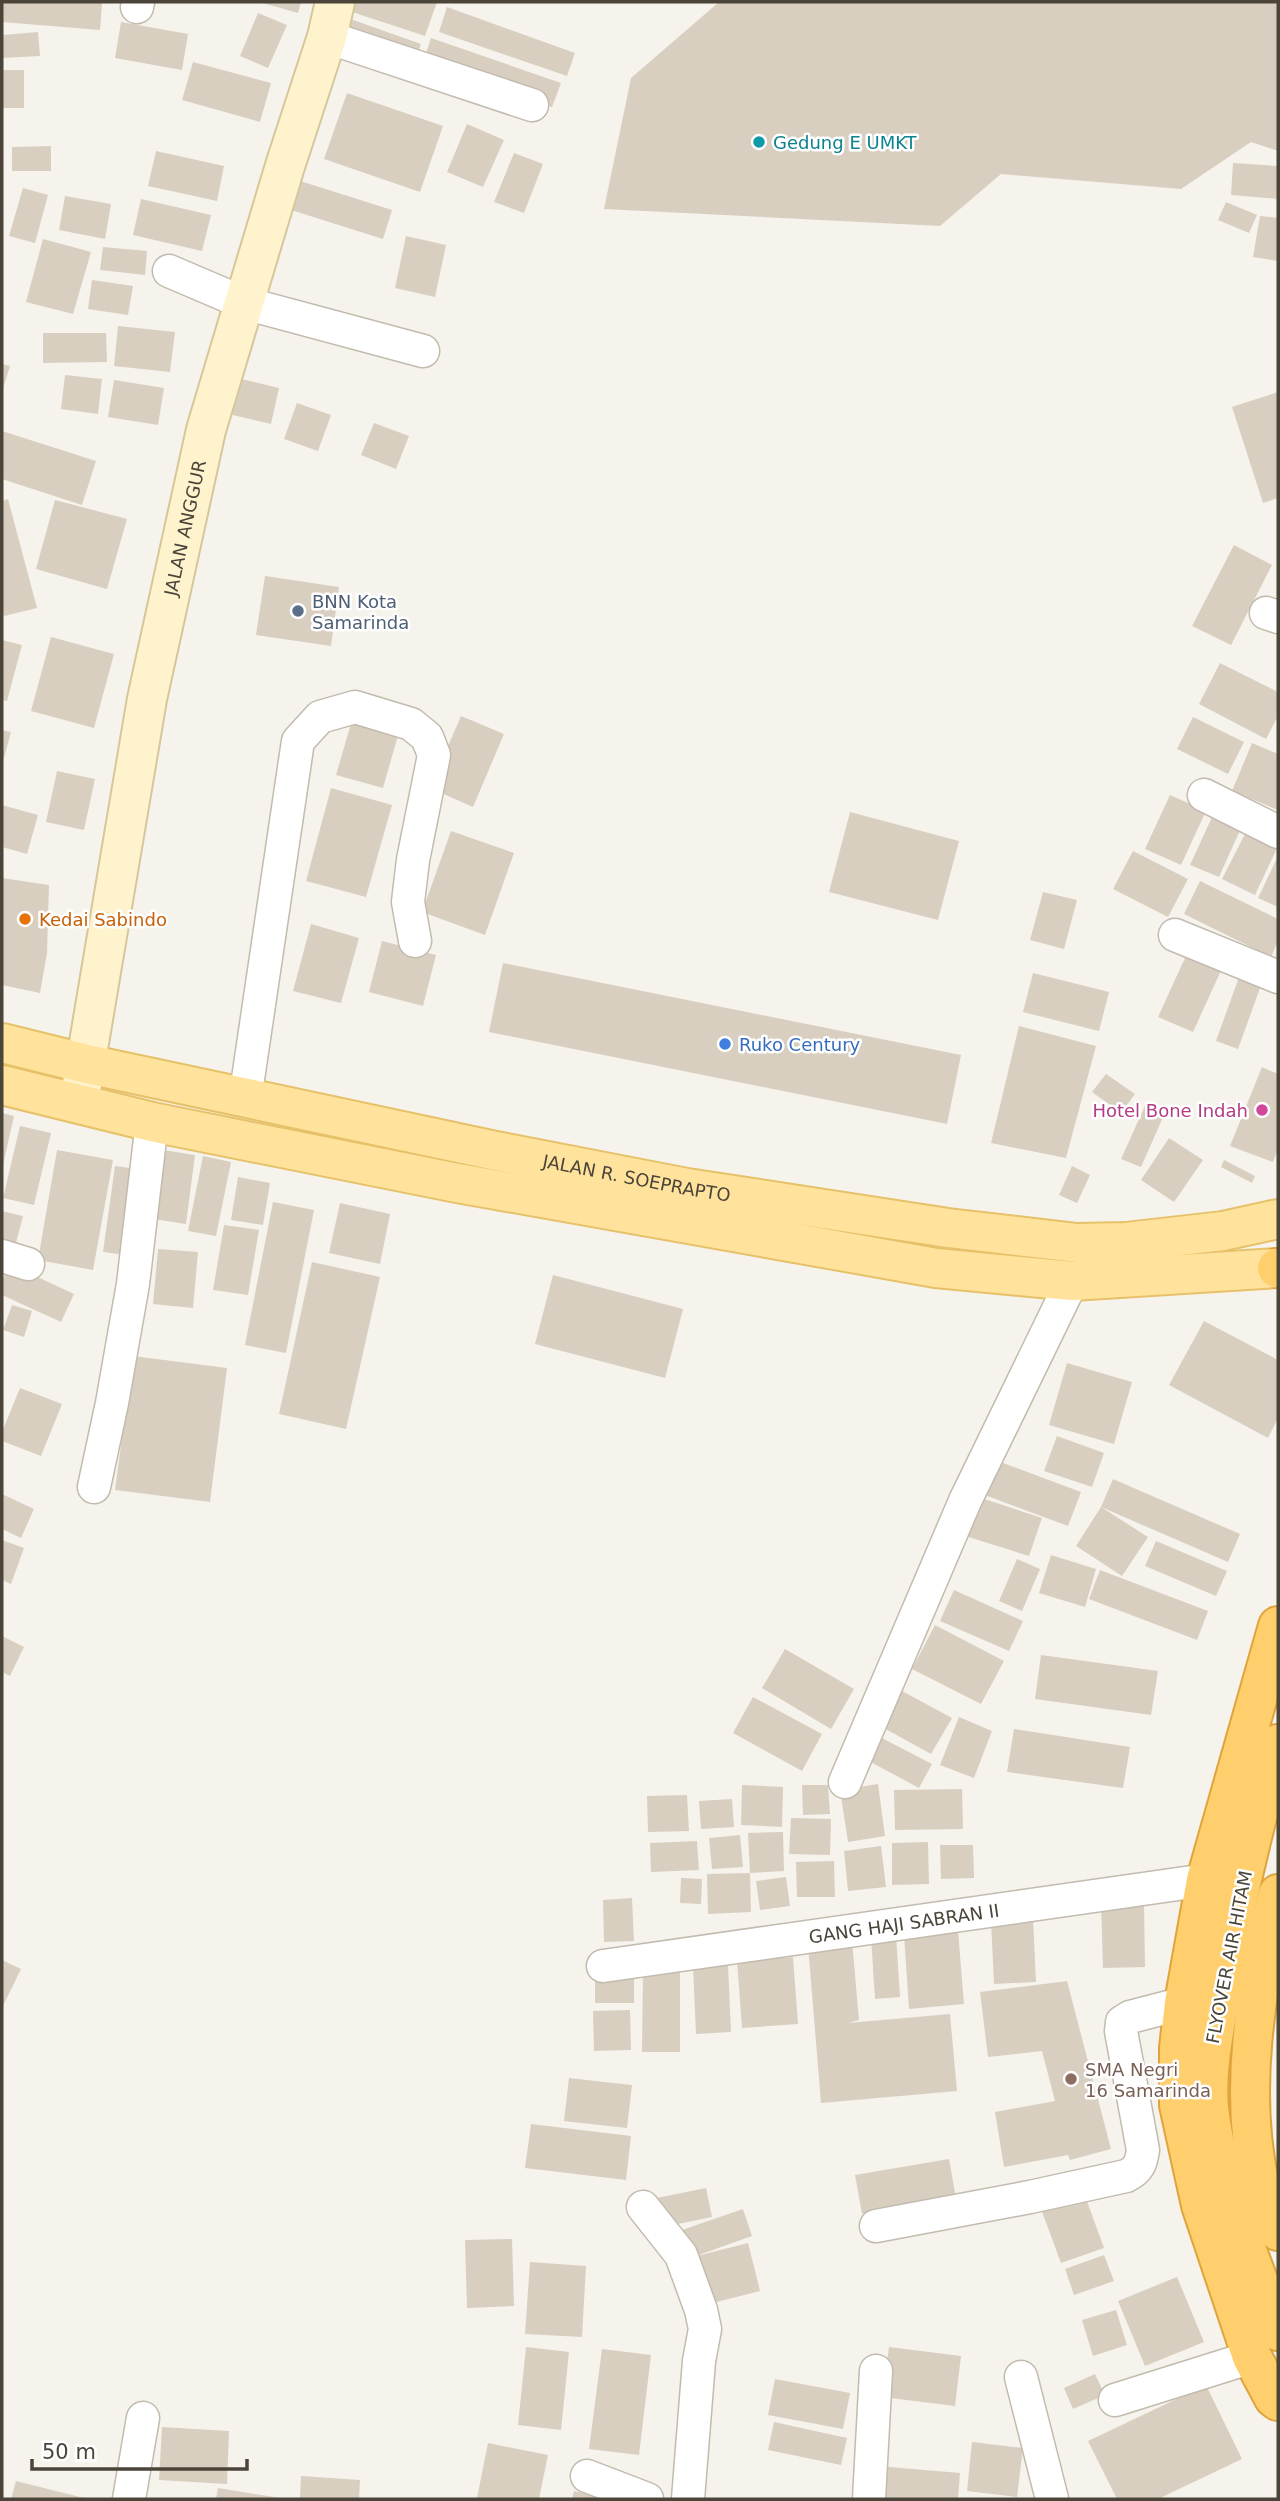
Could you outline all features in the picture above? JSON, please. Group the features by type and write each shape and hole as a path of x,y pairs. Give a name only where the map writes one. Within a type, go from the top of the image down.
{"highway":[{"path":"1278,1626 1206,1880 1184,2003 1179,2048 1179,2105 1201,2205 1265,2344 1274,2398 1278,2401"},
{"name":"FLYOVER AIR HITAM","path":"1265,2344 1249,2257 1218,2154 1209,2107 1210,2057 1225,1960 1262,1796 1278,1744"},
{"path":"1278,1894 1265,1952 1253,2038 1250,2120 1269,2186 1278,2231"}],"main road":[{"name":"JALAN R. SOEPRAPTO","path":"2,1043 245,1099 687,1188 961,1229 1077,1243 1126,1242 1223,1231 1278,1219"},
{"path":"2,1085 152,1122 457,1183 936,1268 1072,1281 1278,1268"}],"street":[{"path":"331,19 532,106"},
{"name":"JALAN ANGGUR","path":"79,1102 147,699 206,430 331,19"},
{"path":"169,271 244,303 423,351"},
{"path":"245,1099 298,741 320,717 355,707 411,724 427,737 434,755 413,860 408,902 415,941"},
{"path":"1204,795 1278,832"},
{"path":"1175,935 1278,978"},
{"path":"94,1487 131,1296 152,1122"},
{"path":"845,1782 965,1501 1072,1281"},
{"name":"GANG HAJI SABRAN II","path":"603,1966 1206,1880"},
{"path":"876,2226 1030,2197 1135,2172 1143,2150 1121,2031 1122,2022 1130,2017 1184,2003"},
{"path":"643,2207 681,2255 705,2329 699,2361 688,2499"},
{"path":"1115,2400 1265,2344"},
{"path":"869,2499 876,2371"},
{"path":"1021,2377 1052,2499"},
{"path":"129,2499 143,2418"},
{"path":"587,2476 647,2499"}],"building":[{"path":"2,2 102,3 100,30 2,22"},
{"path":"259,2 301,2 298,13"},
{"path":"349,2 437,2 425,36 346,10"},
{"path":"719,2 1278,2 1278,151 1251,142 1181,189 1001,174 940,226 604,209 631,78"},
{"path":"447,7 575,53 567,76 439,32"},
{"path":"258,13 287,25 268,68 240,56"},
{"path":"342,16 421,44 415,61 336,34"},
{"path":"121,22 188,34 182,70 115,58"},
{"path":"38,32 40,56 2,58 2,35"},
{"path":"431,38 561,83 552,107 423,63"},
{"path":"193,62 271,83 260,122 182,100"},
{"path":"2,70 24,70 24,108 2,108"},
{"path":"347,93 443,126 420,192 324,159"},
{"path":"467,124 504,140 483,187 447,172"},
{"path":"51,146 51,171 12,171 12,147"},
{"path":"156,151 224,166 217,201 148,186"},
{"path":"514,153 543,164 524,213 494,202"},
{"path":"1233,163 1278,166 1278,199 1231,195"},
{"path":"297,180 392,210 383,239 288,209"},
{"path":"23,188 48,195 35,243 9,236"},
{"path":"65,196 111,204 105,239 59,230"},
{"path":"141,199 211,215 202,251 133,235"},
{"path":"1226,202 1257,215 1249,233 1218,220"},
{"path":"1260,216 1278,218 1278,261 1253,257"},
{"path":"406,236 446,245 435,297 395,288"},
{"path":"43,239 91,252 73,314 26,302"},
{"path":"103,247 147,251 145,275 100,270"},
{"path":"92,280 133,286 128,315 88,309"},
{"path":"118,326 175,332 170,372 114,366"},
{"path":"43,333 106,333 107,362 43,363"},
{"path":"2,364 10,366 2,392"},
{"path":"65,375 102,379 98,414 61,409"},
{"path":"229,376 279,388 271,424 220,412"},
{"path":"114,380 164,388 158,425 108,417"},
{"path":"1278,392 1278,498 1263,503 1232,407"},
{"path":"297,403 331,415 318,451 284,439"},
{"path":"374,423 409,436 396,469 361,455"},
{"path":"2,431 96,461 82,505 2,479"},
{"path":"8,499 37,608 4,616 2,501"},
{"path":"55,500 127,519 107,589 36,569"},
{"path":"1234,545 1272,565 1231,645 1192,626"},
{"name":"BNN Kota Samarinda","path":"265,576 339,587 331,646 256,635"},
{"path":"51,637 114,654 94,728 31,711"},
{"path":"2,640 22,645 7,701 2,700"},
{"path":"1220,663 1278,692 1278,716 1266,739 1199,704"},
{"path":"461,716 504,734 473,807 430,788"},
{"path":"1193,717 1244,742 1228,774 1177,749"},
{"path":"352,720 399,732 383,788 336,775"},
{"path":"2,730 11,732 3,762 2,762"},
{"path":"1252,743 1278,754 1278,810 1232,791"},
{"path":"57,771 95,779 84,830 46,822"},
{"path":"331,788 392,805 366,897 306,881"},
{"path":"1170,795 1206,811 1181,865 1145,849"},
{"path":"2,805 38,815 27,854 2,847"},
{"path":"850,812 959,841 938,920 829,892"},
{"path":"1213,815 1241,828 1219,877 1190,865"},
{"path":"1247,830 1278,846 1255,895 1222,879"},
{"path":"451,831 514,853 485,935 422,912"},
{"path":"1133,851 1188,879 1168,917 1113,889"},
{"path":"1278,856 1278,907 1258,898"},
{"name":"Kedai Sabindo","path":"2,878 49,885 47,953 40,993 2,985"},
{"path":"1200,881 1278,919 1278,941 1271,957 1184,914"},
{"path":"1043,892 1077,900 1064,949 1030,940"},
{"path":"311,924 359,938 341,1003 293,991"},
{"path":"382,941 436,955 423,1006 369,992"},
{"path":"1189,949 1224,964 1193,1032 1158,1017"},
{"name":"Ruko Century","path":"503,963 961,1055 947,1124 489,1032"},
{"path":"1242,969 1264,977 1238,1049 1216,1041"},
{"path":"1033,973 1109,992 1099,1031 1023,1012"},
{"path":"1019,1026 1096,1046 1066,1158 991,1143"},
{"name":"Hotel Bone Indah","path":"1262,1067 1278,1074 1278,1149 1273,1162 1230,1146"},
{"path":"1106,1074 1135,1094 1121,1113 1092,1092"},
{"path":"1145,1106 1164,1115 1141,1167 1121,1159"},
{"path":"2,1113 14,1116 3,1165 2,1165"},
{"path":"20,1126 51,1133 34,1205 3,1198"},
{"path":"1169,1138 1203,1160 1174,1202 1141,1180"},
{"path":"157,1149 195,1155 186,1224 147,1218"},
{"path":"57,1150 113,1160 93,1270 38,1260"},
{"path":"203,1156 231,1162 216,1236 188,1231"},
{"path":"1224,1160 1255,1176 1252,1183 1221,1167"},
{"path":"115,1166 137,1169 125,1255 103,1252"},
{"path":"1072,1166 1090,1175 1077,1203 1059,1195"},
{"path":"238,1177 270,1183 263,1225 231,1220"},
{"path":"273,1202 314,1210 286,1353 245,1345"},
{"path":"340,1203 390,1214 380,1264 329,1253"},
{"path":"2,1211 23,1216 15,1247 2,1243"},
{"path":"224,1225 259,1230 248,1295 213,1290"},
{"path":"158,1249 198,1252 193,1308 153,1304"},
{"path":"312,1262 380,1277 346,1429 279,1414"},
{"path":"10,1264 74,1294 61,1322 2,1295 2,1281"},
{"path":"553,1275 683,1309 665,1378 535,1344"},
{"path":"12,1305 32,1311 24,1337 3,1330"},
{"path":"1204,1321 1278,1360 1278,1418 1268,1438 1169,1385"},
{"path":"133,1356 227,1368 210,1502 115,1490"},
{"path":"1067,1363 1132,1382 1114,1444 1049,1425"},
{"path":"20,1388 62,1404 41,1456 2,1441 2,1432"},
{"path":"1057,1436 1104,1453 1092,1487 1044,1471"},
{"path":"995,1460 1081,1492 1068,1526 982,1494"},
{"path":"1113,1479 1240,1534 1228,1562 1101,1507"},
{"path":"2,1494 34,1509 21,1538 2,1529"},
{"path":"972,1495 1042,1518 1029,1556 959,1534"},
{"path":"1101,1507 1148,1537 1122,1576 1076,1546"},
{"path":"2,1540 24,1548 11,1584 2,1580"},
{"path":"1156,1541 1227,1571 1216,1596 1145,1566"},
{"path":"1051,1555 1096,1569 1085,1607 1039,1593"},
{"path":"1017,1559 1040,1569 1022,1611 999,1601"},
{"path":"1100,1570 1208,1611 1197,1640 1089,1599"},
{"path":"954,1590 1023,1621 1009,1651 940,1621"},
{"path":"935,1625 1004,1661 981,1704 912,1669"},
{"path":"2,1636 24,1647 10,1676 2,1672"},
{"path":"785,1649 854,1689 831,1729 762,1688"},
{"path":"1041,1655 1158,1671 1151,1715 1035,1699"},
{"path":"902,1691 952,1718 931,1754 882,1727"},
{"path":"753,1697 822,1734 802,1771 733,1733"},
{"path":"959,1717 992,1731 974,1778 940,1765"},
{"path":"1014,1729 1130,1747 1123,1788 1007,1772"},
{"path":"878,1736 932,1764 919,1788 865,1759"},
{"path":"878,1784 885,1836 848,1842 840,1790"},
{"path":"742,1785 783,1787 782,1827 741,1825"},
{"path":"802,1785 828,1785 830,1814 803,1815"},
{"path":"962,1789 963,1829 895,1830 894,1790"},
{"path":"687,1795 689,1831 648,1832 647,1796"},
{"path":"732,1799 734,1827 701,1829 699,1801"},
{"path":"791,1818 831,1819 830,1855 789,1854"},
{"path":"783,1832 784,1871 750,1873 748,1833"},
{"path":"740,1835 743,1867 712,1869 709,1838"},
{"path":"697,1841 699,1870 651,1872 650,1843"},
{"path":"928,1842 929,1884 892,1885 892,1843"},
{"path":"940,1845 973,1845 974,1878 941,1879"},
{"path":"881,1846 886,1887 848,1891 844,1851"},
{"path":"834,1861 835,1897 797,1897 796,1862"},
{"path":"750,1873 751,1912 708,1914 707,1874"},
{"path":"786,1877 790,1906 760,1910 756,1881"},
{"path":"681,1878 702,1879 701,1904 680,1903"},
{"path":"632,1898 634,1941 604,1942 603,1900"},
{"path":"1101,1902 1144,1902 1145,1967 1103,1968"},
{"path":"1033,1919 1036,1982 994,1984 991,1921"},
{"path":"958,1931 964,2004 909,2009 904,1935"},
{"path":"896,1935 900,1997 875,1999 871,1937"},
{"path":"852,1941 859,2020 848,2023 950,2014 957,2091 821,2103 808,1945"},
{"path":"793,1957 798,2024 742,2028 737,1961"},
{"path":"2,1960 21,1969 2,2008"},
{"path":"728,1964 731,2032 696,2034 693,1966"},
{"path":"643,1969 680,1969 680,2052 642,2052"},
{"path":"595,1972 634,1972 634,2003 595,2003"},
{"name":"SMA Negri 16 Samarinda","path":"1067,1981 1111,2149 1070,2160 1068,2155 1004,2167 995,2112 1055,2101 1042,2051 988,2057 980,1992"},
{"path":"630,2010 631,2050 594,2051 593,2011"},
{"path":"569,2078 632,2085 627,2128 564,2121"},
{"path":"531,2124 631,2136 626,2180 525,2168"},
{"path":"949,2159 956,2198 862,2214 855,2175"},
{"path":"706,2188 712,2217 663,2227 657,2198"},
{"path":"1084,2193 1104,2248 1061,2263 1041,2209"},
{"path":"743,2209 752,2236 693,2257 748,2243 760,2291 701,2306 679,2231"},
{"path":"512,2239 514,2306 467,2308 465,2240"},
{"path":"1104,2255 1114,2281 1074,2295 1065,2269"},
{"path":"530,2262 586,2266 582,2337 525,2334"},
{"path":"1177,2277 1204,2342 1145,2366 1118,2301"},
{"path":"1116,2310 1127,2345 1093,2356 1082,2320"},
{"path":"526,2347 569,2352 561,2430 518,2425"},
{"path":"889,2347 961,2356 955,2406 882,2397"},
{"path":"602,2349 651,2355 639,2455 589,2449"},
{"path":"1095,2374 1105,2395 1073,2409 1064,2388"},
{"path":"775,2379 850,2393 843,2429 768,2415"},
{"path":"1206,2385 1242,2459 1158,2499 1117,2499 1088,2441"},
{"path":"774,2422 847,2438 841,2465 768,2450"},
{"path":"162,2427 229,2431 227,2484 159,2480"},
{"path":"972,2442 1023,2448 1017,2497 967,2491"},
{"path":"488,2443 548,2455 539,2499 477,2498"},
{"path":"878,2466 960,2473 958,2499 875,2499"},
{"path":"301,2476 360,2480 359,2499 300,2498"},
{"path":"16,2481 84,2498 84,2499 11,2499"},
{"path":"218,2488 280,2498 216,2499"},
{"path":"574,2491 604,2498 604,2499 572,2499"}],"place":[{"name":"Gedung E UMKT","path":"759,142"},
{"name":"BNN Kota Samarinda","path":"298,611"},
{"name":"Kedai Sabindo","path":"25,919"},
{"name":"Ruko Century","path":"725,1044"},
{"name":"Hotel Bone Indah","path":"1262,1110"},
{"name":"SMA Negri 16 Samarinda","path":"1071,2079"}]}
